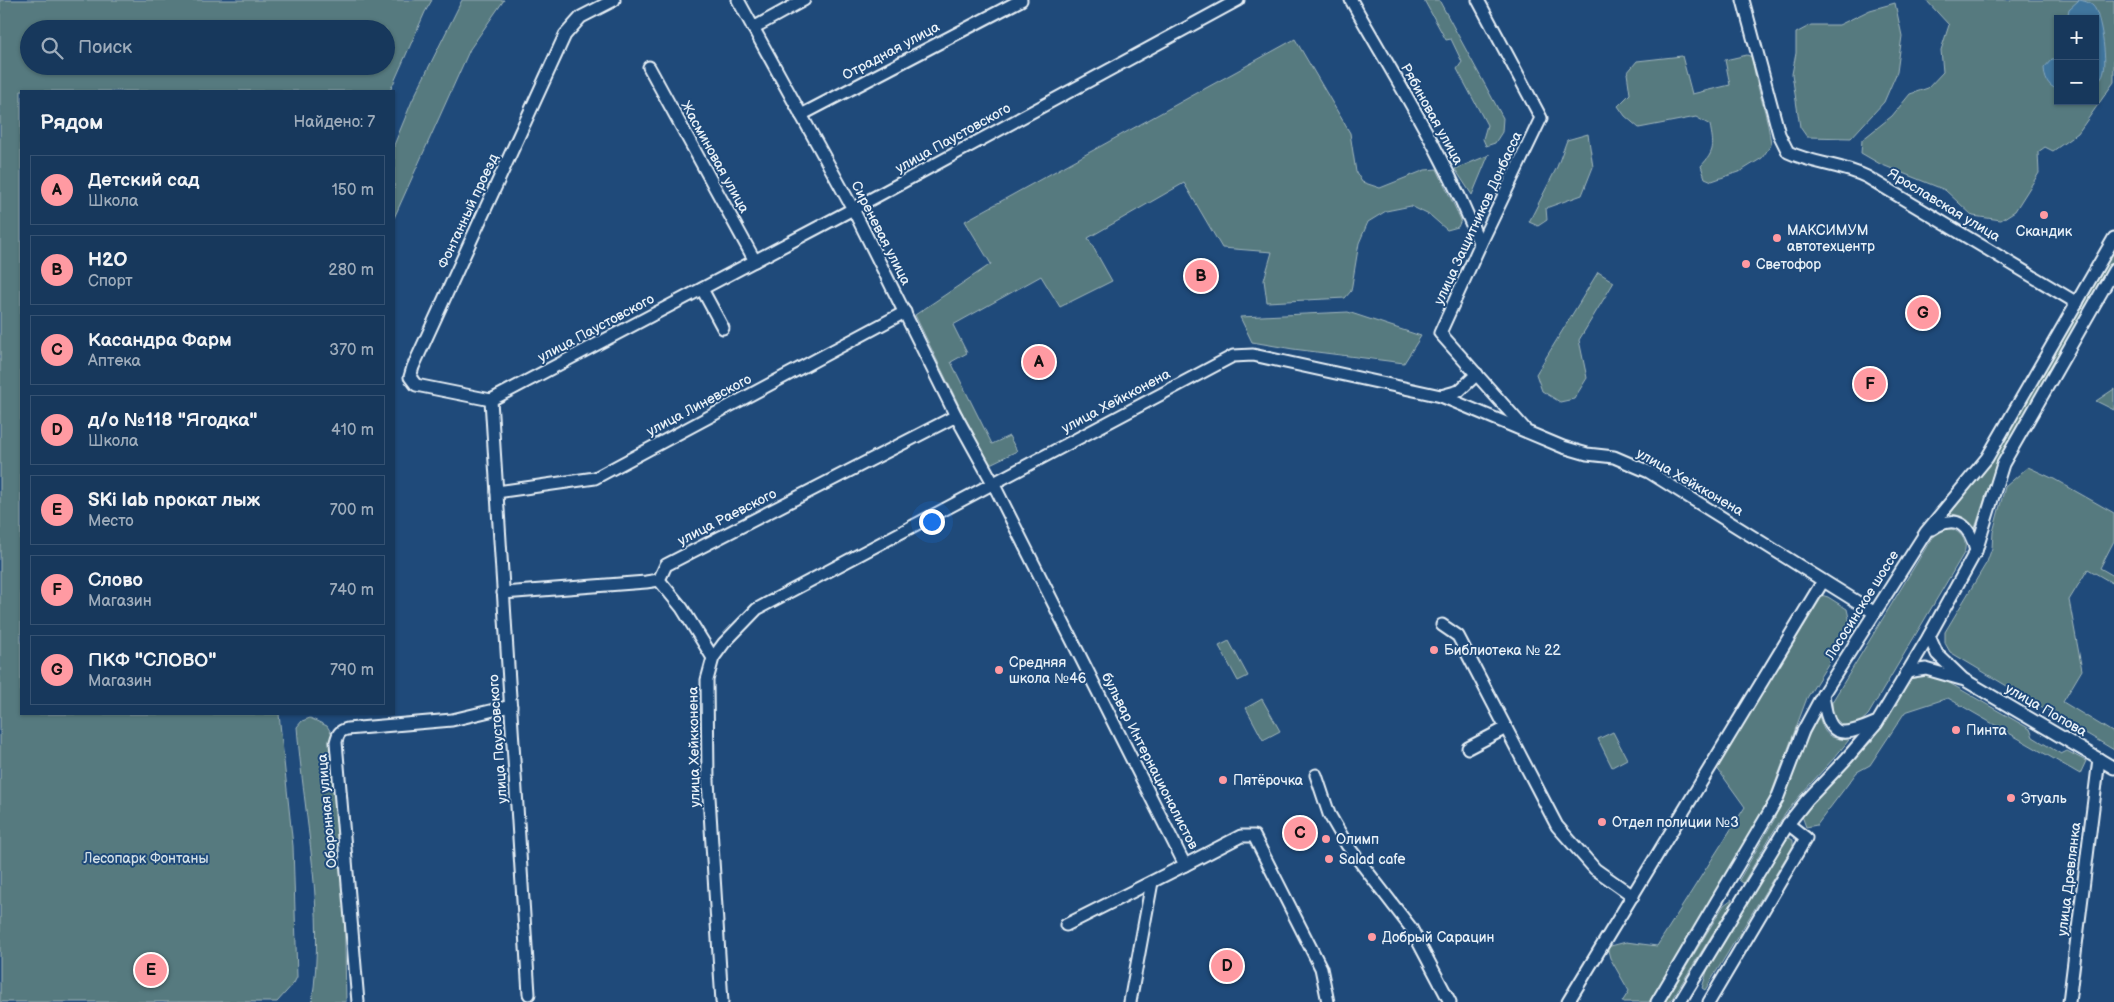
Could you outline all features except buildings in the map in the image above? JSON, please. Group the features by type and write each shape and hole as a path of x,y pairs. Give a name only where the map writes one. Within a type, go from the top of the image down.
{"street":[{"name":"Фонтанный проезд","path":"491,400 416,385 410,377 413,367 565,35 581,17 614,0"},
{"name":"Сиреневая улица","path":"738,0 853,209 956,416 993,483"},
{"path":"752,28 804,0"},
{"name":"Отрадная улица","path":"801,116 1021,0"},
{"name":"улица Паустовского","path":"529,994 491,400 853,209 1238,0"},
{"name":"Рябиновая улица","path":"1351,0 1445,169 1466,210 1480,245"},
{"name":"улица Защитников Донбасса","path":"1478,0 1541,118 1440,333 1527,431"},
{"name":"Ярославская улица","path":"1743,0 1771,107 1779,134 1788,152 1804,160 1852,170 1866,176 2077,302"},
{"name":"Жасминовая улица","path":"649,67 755,261"},
{"name":"Лососинское шоссе","path":"1657,1002 1777,799 1803,731 1824,694 1926,532 1987,458 2114,238"},
{"path":"1680,1002 1788,824 1807,800 1877,723 1929,636 1976,550 2002,464 2114,270"},
{"path":"702,289 722,328"},
{"name":"улица Линевского","path":"497,492 595,478 905,312"},
{"name":"улица Хейкконена","path":"722,1002 708,781 707,680 713,658 724,643 757,609 1234,356 1252,355 1441,396 1563,447 1587,454 1614,457 1643,469 1875,613"},
{"path":"1441,396 1459,391 1476,374"},
{"name":"улица Раевского","path":"659,580 666,565 956,416"},
{"name":"бульвар Интернационалистов","path":"993,483 1186,865"},
{"path":"1926,532 1944,522 1964,525 1972,535 1976,550"},
{"path":"503,593 659,580 682,608 713,658"},
{"path":"1568,1002 1824,581"},
{"path":"1442,625 1458,636 1556,826 1595,868 1632,896"},
{"name":"улица Попова","path":"1929,636 1938,654 1963,679 2114,768"},
{"name":"улица Попова","path":"1907,672 1926,669 1963,679"},
{"path":"1824,694 1828,719 1833,729 1842,733 1853,732 1877,723"},
{"name":"Оборонная улица","path":"358,1002 336,742 338,735 341,730 452,720 510,706"},
{"path":"1468,748 1506,728"},
{"name":"улица Древлянка","path":"2069,1002 2099,759"},
{"path":"1316,775 1329,814 1347,845 1411,928 1450,1002"},
{"path":"1709,1002 1806,838 1788,824"},
{"name":"бульвар Интернационалистов","path":"1066,925 1241,836 1252,835 1321,968 1328,1002"},
{"path":"1130,1002 1152,882"},
{"path":"1725,888 1744,898"}],"green space":[{"name":"Лесопарк Фонтаны","path":"0,0 432,0 390,90 20,90 20,715 279,715 293,846 297,977 277,1002 0,1002"},
{"path":"462,0 504,0 470,49 395,216 395,143 412,101"},
{"path":"1424,0 1439,0 1503,118 1502,132 1495,143 1486,146 1483,139 1487,125 1457,69 1462,62 1451,39 1446,40"},
{"path":"1926,0 2114,0 2114,82 2099,103 2099,15 2054,15 2054,105 2098,105 2078,133 2053,151 2045,147 2038,152 2039,173 2015,211 2001,220 1973,216 1945,190 1880,164 1861,153 1862,140 1892,116 1910,94 1928,88 1943,72 1941,50 1949,25"},
{"path":"1895,3 1902,36 1897,72 1884,102 1851,138 1807,137 1800,127 1792,74 1796,53 1796,33 1811,25 1839,25 1870,10"},
{"path":"1295,39 1350,133 1356,172 1362,182 1380,188 1425,170 1437,169 1461,220 1458,227 1447,230 1431,216 1411,206 1386,211 1368,222 1359,243 1351,291 1345,298 1267,302 1264,280 1272,252 1222,248 1184,183 1088,238 1112,281 1060,307 1041,276 953,325 967,353 951,362 992,444 1009,436 1017,451 988,465 915,315 991,264 965,221"},
{"path":"1747,55 1752,57 1771,145 1762,158 1741,171 1712,181 1705,178 1701,166 1711,152 1712,138 1710,125 1696,117 1639,128 1625,116 1618,106 1630,94 1627,73 1637,61 1682,56 1692,94 1730,85 1725,60"},
{"path":"1588,134 1593,167 1582,195 1546,208 1547,220 1538,226 1529,222 1557,167 1567,140"},
{"path":"1488,155 1472,195 1455,169"},
{"path":"2114,249 2114,260 1997,462 1975,528 1964,518 1950,514 1993,460"},
{"path":"1598,272 1614,282 1579,340 1587,378 1574,399 1560,402 1542,391 1536,374"},
{"path":"1348,312 1421,336 1404,363 1252,342 1240,317"},
{"path":"2114,389 2114,410 2096,401"},
{"path":"2028,467 2054,479 2114,513 2114,541 2100,568 2114,576 2114,584 2088,569 2069,600 2082,670 2063,702 2114,733 2114,750 1950,652 1945,643 1945,632 1987,562 1992,548 1993,532 2005,487"},
{"path":"1952,529 1959,533 1965,542 1964,553 1868,715 1856,726 1842,725 1833,716 1832,702 1933,536 1942,530"},
{"path":"1821,595 1828,597 1847,609 1851,627 1807,698 1764,813 1649,1002 1622,1002 1629,991 1610,958 1607,947 1626,942 1657,946 1745,807 1717,768 1818,597"},
{"path":"1229,641 1248,676 1238,681 1219,646"},
{"path":"1926,674 1944,680 2030,729 2033,737 2061,754 2067,751 2086,761 2080,774 1948,698 1905,712 1870,765 1857,772 1817,825 1806,827 1802,816 1872,741 1912,678"},
{"path":"1262,699 1280,731 1263,740 1246,708"},
{"path":"1819,716 1823,728 1828,735 1849,740 1788,810 1743,883 1739,880 1774,820 1802,748"},
{"path":"310,718 327,726 332,734 344,897 346,1002 312,1002 317,934 312,865 297,727 302,721"},
{"path":"1613,732 1627,759 1612,767 1598,739"},
{"path":"1789,838 1793,840 1793,846 1705,990 1702,988 1708,968 1785,841"},
{"path":"1732,899 1730,906 1670,1002 1665,1002 1724,905"}],"water":[{"path":"2079,0 2093,6 2098,15 2068,15 2069,9"},
{"path":"2099,18 2105,66 2099,81"},
{"path":"2054,59 2054,88 2047,81 2044,68"}],"place":[{"name":"Скандик","path":"2044,215"},
{"name":"МАКСИМУМ автотехцентр","path":"1777,238"},
{"name":"Светофор","path":"1746,264"},
{"name":"H2O","path":"1201,276"},
{"name":"ПКФ \"СЛОВО\"","path":"1923,313"},
{"name":"Детский сад","path":"1039,362"},
{"name":"Слово","path":"1870,384"},
{"name":"Библиотека № 22","path":"1434,650"},
{"name":"Средняя школа №46","path":"999,670"},
{"name":"Пинта","path":"1956,730"},
{"name":"Пятёрочка","path":"1223,780"},
{"name":"Этуаль","path":"2011,798"},
{"name":"Отдел полиции №3","path":"1602,822"},
{"name":"Касандра Фарм","path":"1300,833"},
{"name":"Олимп","path":"1326,839"},
{"name":"Salad cafe","path":"1329,859"},
{"name":"Добрый Сарацин","path":"1372,937"},
{"name":"д/о №118 \"Ягодка\"","path":"1227,966"},
{"name":"SKi lab прокат лыж","path":"151,970"}]}
